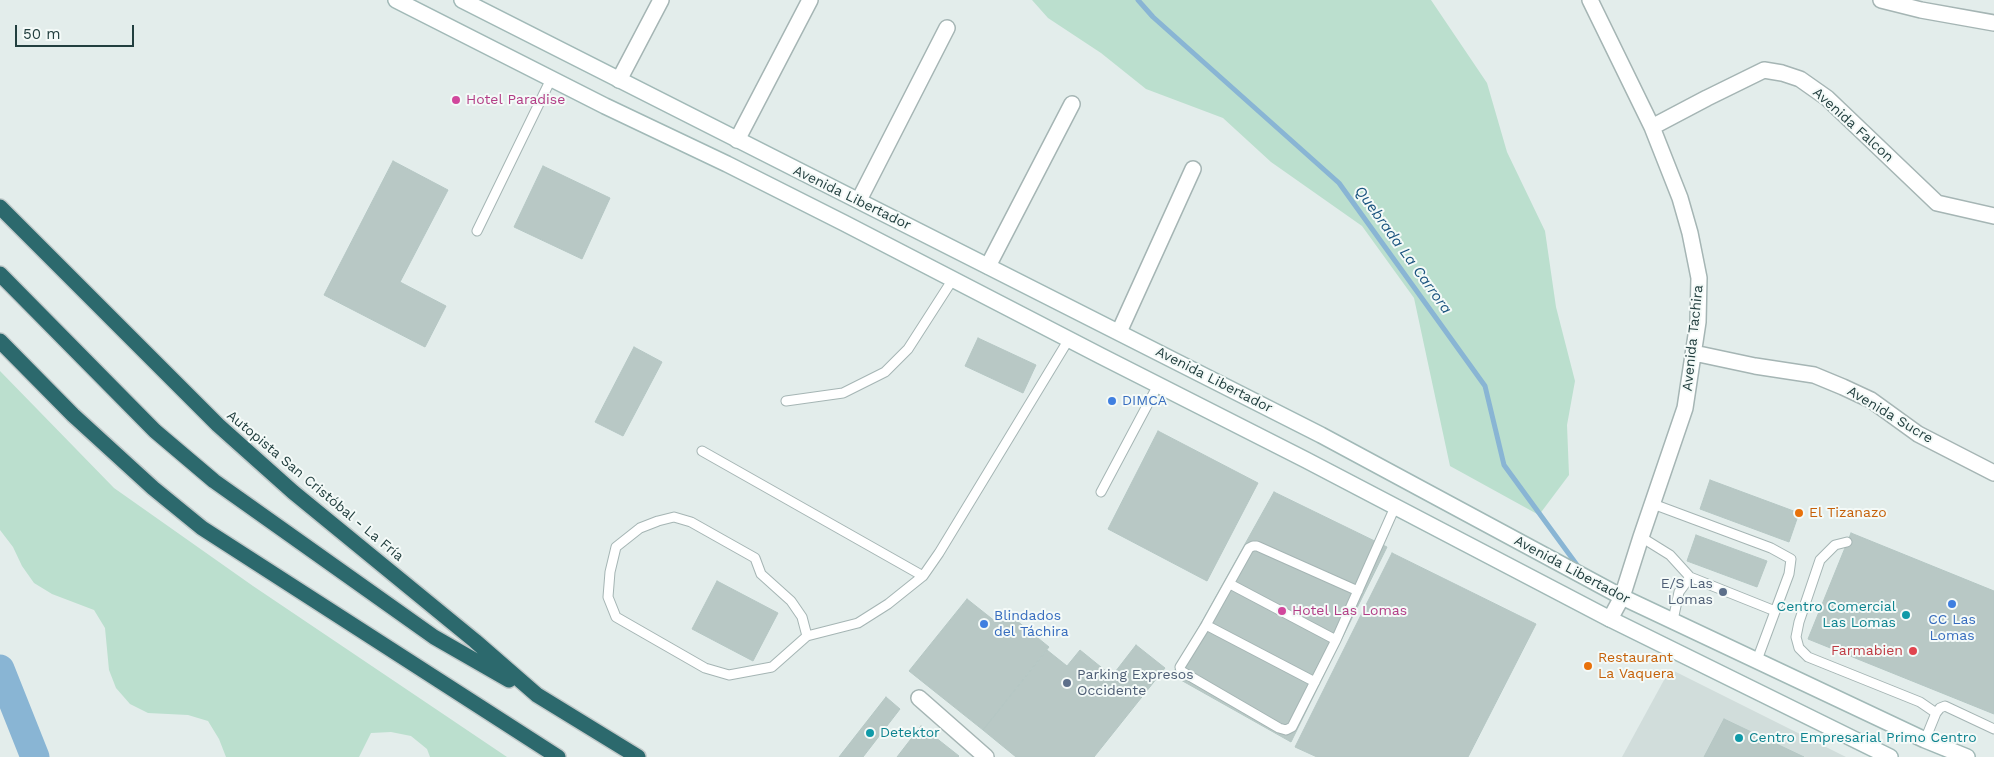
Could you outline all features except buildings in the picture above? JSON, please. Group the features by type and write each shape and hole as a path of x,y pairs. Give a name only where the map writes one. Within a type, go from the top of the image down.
{"highway":[{"name":"Autopista San Cristóbal - La Fría","path":"0,207 218,425 293,492 475,641 536,695 638,757"},
{"path":"0,274 154,431 214,481 434,637 536,695"},
{"path":"0,341 73,414 153,488 202,528 558,757"}],"main road":[{"name":"Avenida Libertador","path":"396,0 551,79 727,164 953,279 1610,619 1890,757"},
{"name":"Avenida Libertador","path":"462,0 1321,435 1622,597 1926,740 1967,757"},
{"path":"620,80 661,0"},
{"path":"737,140 810,0"},
{"name":"Avenida Tachira","path":"1590,0 1652,127 1680,198 1690,233 1699,278 1694,353 1685,408 1622,597 1610,619"},
{"path":"1881,0 1921,10 1994,23"},
{"path":"859,200 947,28"},
{"name":"Avenida Falcon","path":"1652,127 1764,70 1782,73 1800,79 1827,98 1937,203 1994,216"},
{"path":"988,266 1072,104"},
{"path":"1119,332 1193,169"},
{"name":"Avenida Sucre","path":"1694,353 1814,376 1843,387 1871,400 1918,434 1994,473"},
{"path":"919,698 986,757"}],"lane":[{"path":"478,231 551,79"},
{"path":"786,401 843,392 885,372 908,349 953,279"},
{"path":"807,636 802,617 792,601 761,574 755,558 691,522 674,517 658,521 640,528 616,547 610,572 608,597 616,617 705,668 730,675 772,667 807,636 858,623 888,604 923,576 939,553 1069,339"},
{"path":"1101,492 1158,385"},
{"path":"702,451 923,576"},
{"path":"1653,504 1771,548 1791,559 1789,574 1757,660"},
{"path":"1358,591 1257,546 1249,548 1230,584 1180,667 1181,671 1183,675 1279,728 1286,730 1292,727 1336,640 1358,591 1395,507"},
{"path":"1641,537 1670,556 1690,577 1775,611"},
{"path":"1847,542 1835,544 1820,560 1798,622 1796,637 1799,648 1808,657 1920,702 1936,713"},
{"path":"1673,620 1678,592 1690,577"},
{"path":"1230,584 1336,640"},
{"path":"1206,625 1315,682"},
{"path":"1926,740 1936,713 1945,706 1994,728"}],"shaded area":[{"path":"1670,669 1846,757 1622,757"}],"green space":[{"path":"1032,0 1431,0 1487,83 1507,152 1545,231 1556,307 1575,381 1567,425 1569,475 1539,515 1450,466 1414,298 1362,226 1271,162 1223,118 1146,89 1101,53 1048,18"},
{"path":"0,371 114,488 253,586 507,757 430,757 427,749 411,736 391,732 371,733 359,757 226,757 219,739 208,721 188,715 148,713 130,704 116,688 109,670 105,628 94,610 52,594 34,583 22,566 13,547 0,530"}],"waterway":[{"name":"Quebrada La Carrora","path":"1138,0 1153,17 1339,183 1485,386 1504,465 1577,565"},
{"path":"0,669 35,757"}],"place":[{"name":"Hotel Paradise","path":"456,100"},
{"name":"DIMCA","path":"1112,401"},
{"name":"El Tizanazo","path":"1799,513"},
{"name":"E/S Las Lomas","path":"1723,592"},
{"name":"CC Las Lomas","path":"1952,604"},
{"name":"Hotel Las Lomas","path":"1282,611"},
{"name":"Centro Comercial Las Lomas","path":"1906,615"},
{"name":"Blindados del Táchira","path":"984,624"},
{"name":"Farmabien","path":"1913,651"},
{"name":"Restaurant La Vaquera","path":"1588,666"},
{"name":"Parking Expresos Occidente","path":"1067,683"},
{"name":"Detektor","path":"870,733"},
{"name":"Centro Empresarial Primo Centro","path":"1739,738"}]}
